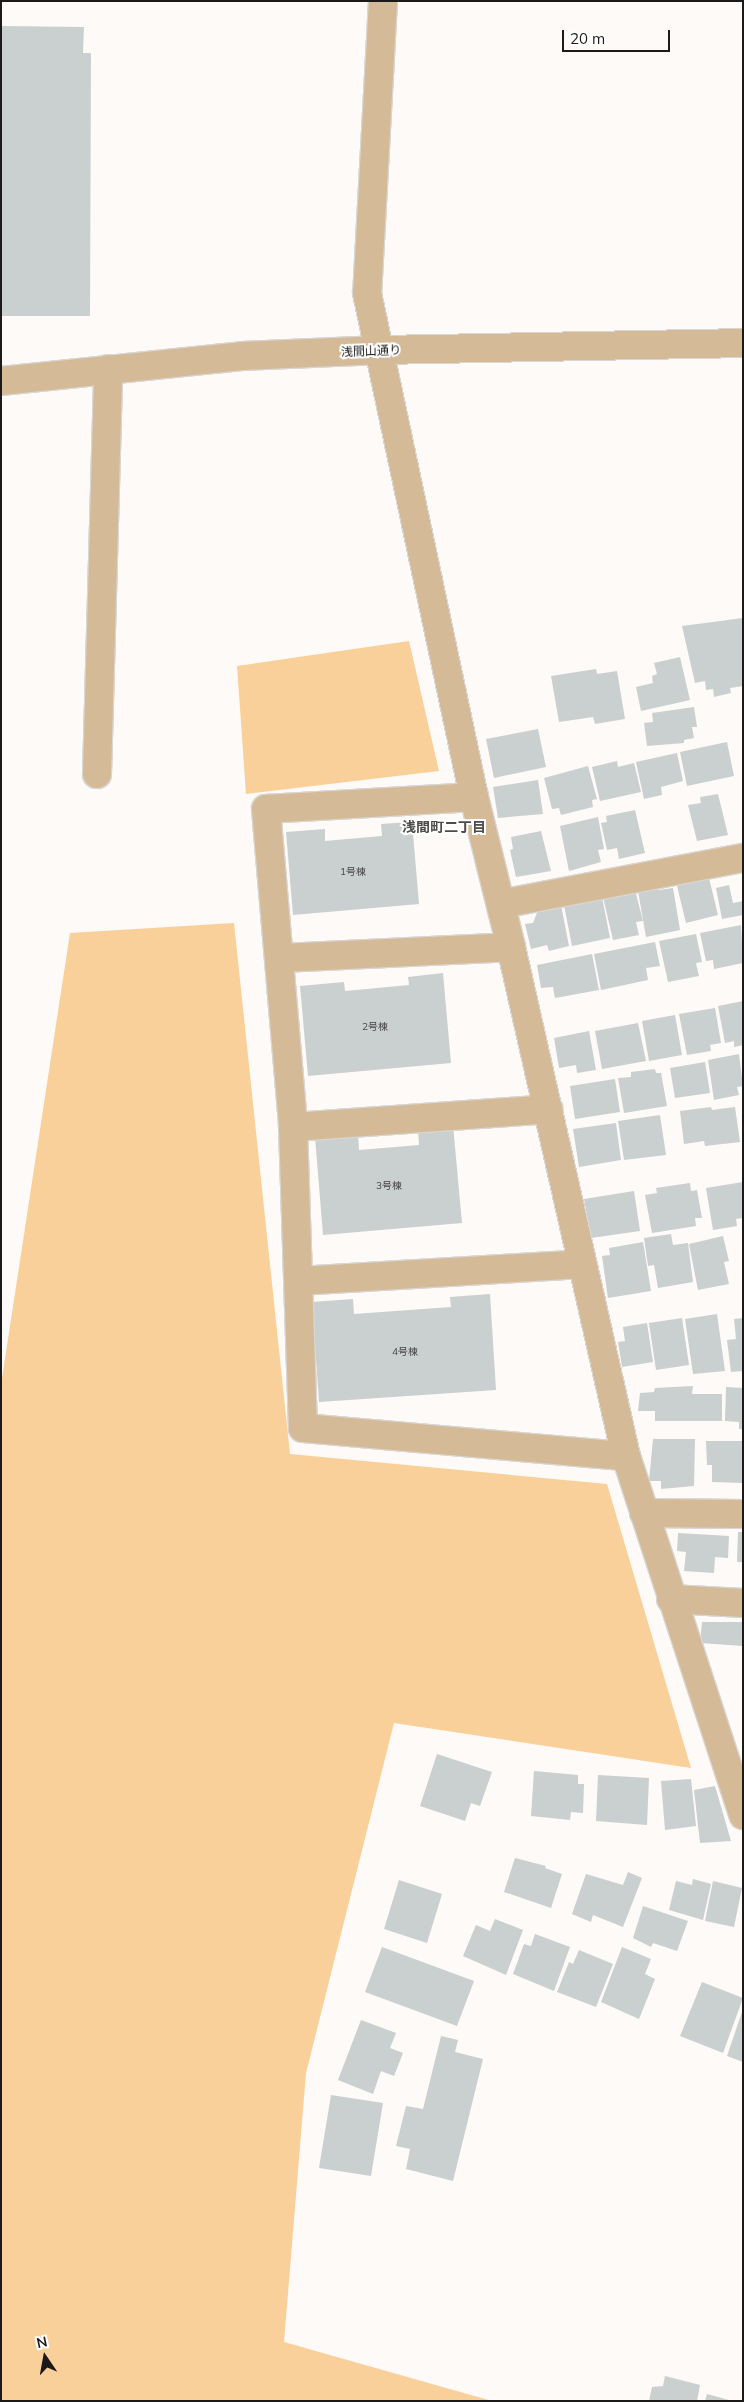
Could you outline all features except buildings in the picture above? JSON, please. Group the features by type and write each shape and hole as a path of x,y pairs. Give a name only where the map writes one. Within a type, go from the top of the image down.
{"street":[{"path":"383,1 367,293 382,350 474,797 511,947 581,1264 626,1456 671,1599 743,1815"},
{"name":"浅間山通り","path":"1,381 242,356 382,350 743,343"},
{"path":"97,774 108,369"},
{"path":"474,797 266,809 280,958 292,1127 303,1428 626,1456"},
{"path":"501,904 743,858"},
{"path":"280,958 511,947"},
{"path":"292,1127 548,1109"},
{"path":"299,1281 581,1264"},
{"path":"644,1513 743,1514"},
{"path":"671,1599 743,1603"}],"shaded area":[{"path":"409,641 439,771 246,794 237,666"},
{"path":"234,923 290,1454 607,1484 691,1768 394,1723 306,2073 284,2342 492,2401 1,2401 1,1385 70,933"}],"district":[{"name":"浅間町二丁目","path":"444,827"}]}
